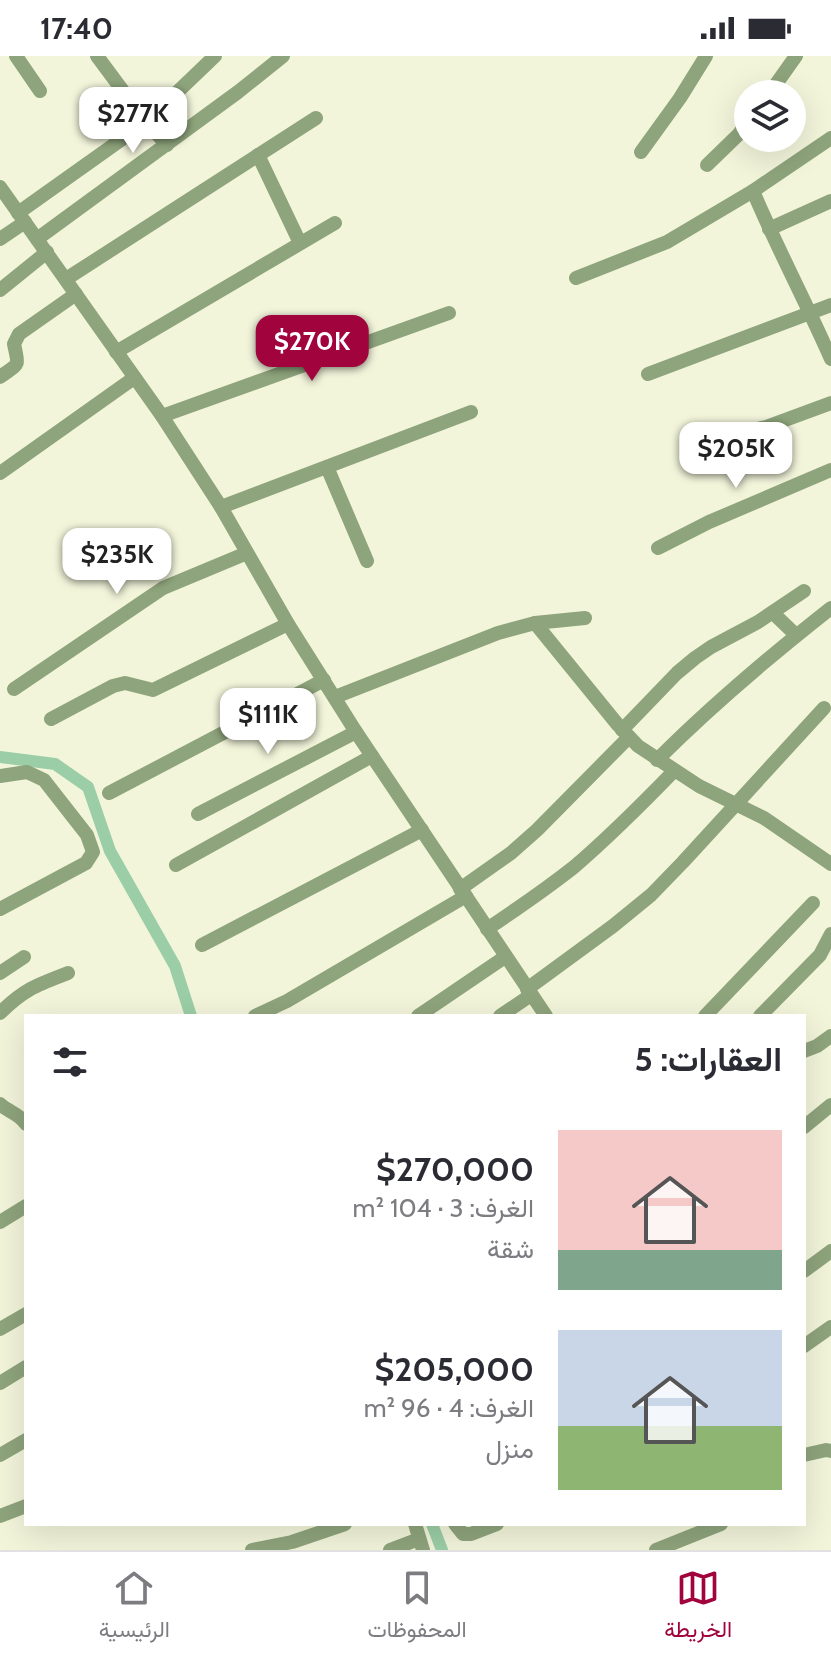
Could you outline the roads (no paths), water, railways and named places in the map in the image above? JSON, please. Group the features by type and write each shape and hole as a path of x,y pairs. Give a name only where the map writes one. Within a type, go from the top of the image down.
{"street":[{"path":"16,56 40,91"},
{"path":"97,56 167,145"},
{"path":"0,239 21,218 146,122 215,56"},
{"path":"37,239 283,56"},
{"path":"641,152 706,56"},
{"path":"779,80 796,56"},
{"path":"66,279 316,118"},
{"path":"576,278 667,242 753,191 831,138"},
{"path":"707,165 734,139"},
{"path":"258,155 300,243"},
{"path":"0,187 162,416 221,507 288,624 356,732 545,1014"},
{"path":"753,191 831,359"},
{"path":"769,229 831,201"},
{"path":"116,352 335,223"},
{"path":"0,290 47,252"},
{"path":"0,377 19,359 14,344 19,334 76,294"},
{"path":"648,374 831,305"},
{"path":"162,416 449,313"},
{"path":"0,473 134,378"},
{"path":"697,443 766,427 831,403"},
{"path":"221,507 471,412"},
{"path":"327,467 367,561"},
{"path":"658,548 709,522 831,470"},
{"path":"14,689 163,588 247,553"},
{"path":"259,1014 287,1001 463,892 537,830 677,673 711,647 773,613 804,591"},
{"path":"657,760 701,716 831,608"},
{"path":"773,613 796,635"},
{"path":"335,697 498,633 535,623 585,618"},
{"path":"535,623 638,746 674,771 764,818 831,864"},
{"path":"51,719 113,686 125,683 153,690 288,624"},
{"path":"109,793 324,680"},
{"path":"502,1014 651,895 824,708"},
{"path":"198,814 356,732"},
{"path":"176,865 372,756"},
{"path":"487,929 573,867 621,825 674,771"},
{"path":"0,776 27,772 44,780 87,835 93,852 86,863 0,909"},
{"path":"202,945 422,830"},
{"path":"707,1014 813,903"},
{"path":"762,1014 820,955 831,934"},
{"path":"0,973 24,957"},
{"path":"421,1014 505,957"},
{"path":"0,1013 29,988 68,973"},
{"path":"806,1050 831,1036"},
{"path":"0,1104 15,1112 24,1122"},
{"path":"806,1125 831,1105"},
{"path":"0,1222 24,1207"},
{"path":"806,1270 831,1251"},
{"path":"0,1329 24,1315"},
{"path":"806,1345 831,1327"},
{"path":"0,1383 24,1368"},
{"path":"0,1455 24,1441"},
{"path":"806,1455 831,1451"},
{"path":"0,1516 24,1507"},
{"path":"252,1550 292,1542 339,1526"},
{"path":"457,1526 463,1534 492,1526"},
{"path":"665,1548 716,1526"},
{"path":"390,1550 419,1538"}],"waterway":[{"path":"0,757 55,764 88,787 110,851 175,966 190,1014"},
{"path":"433,1526 442,1550"}]}
